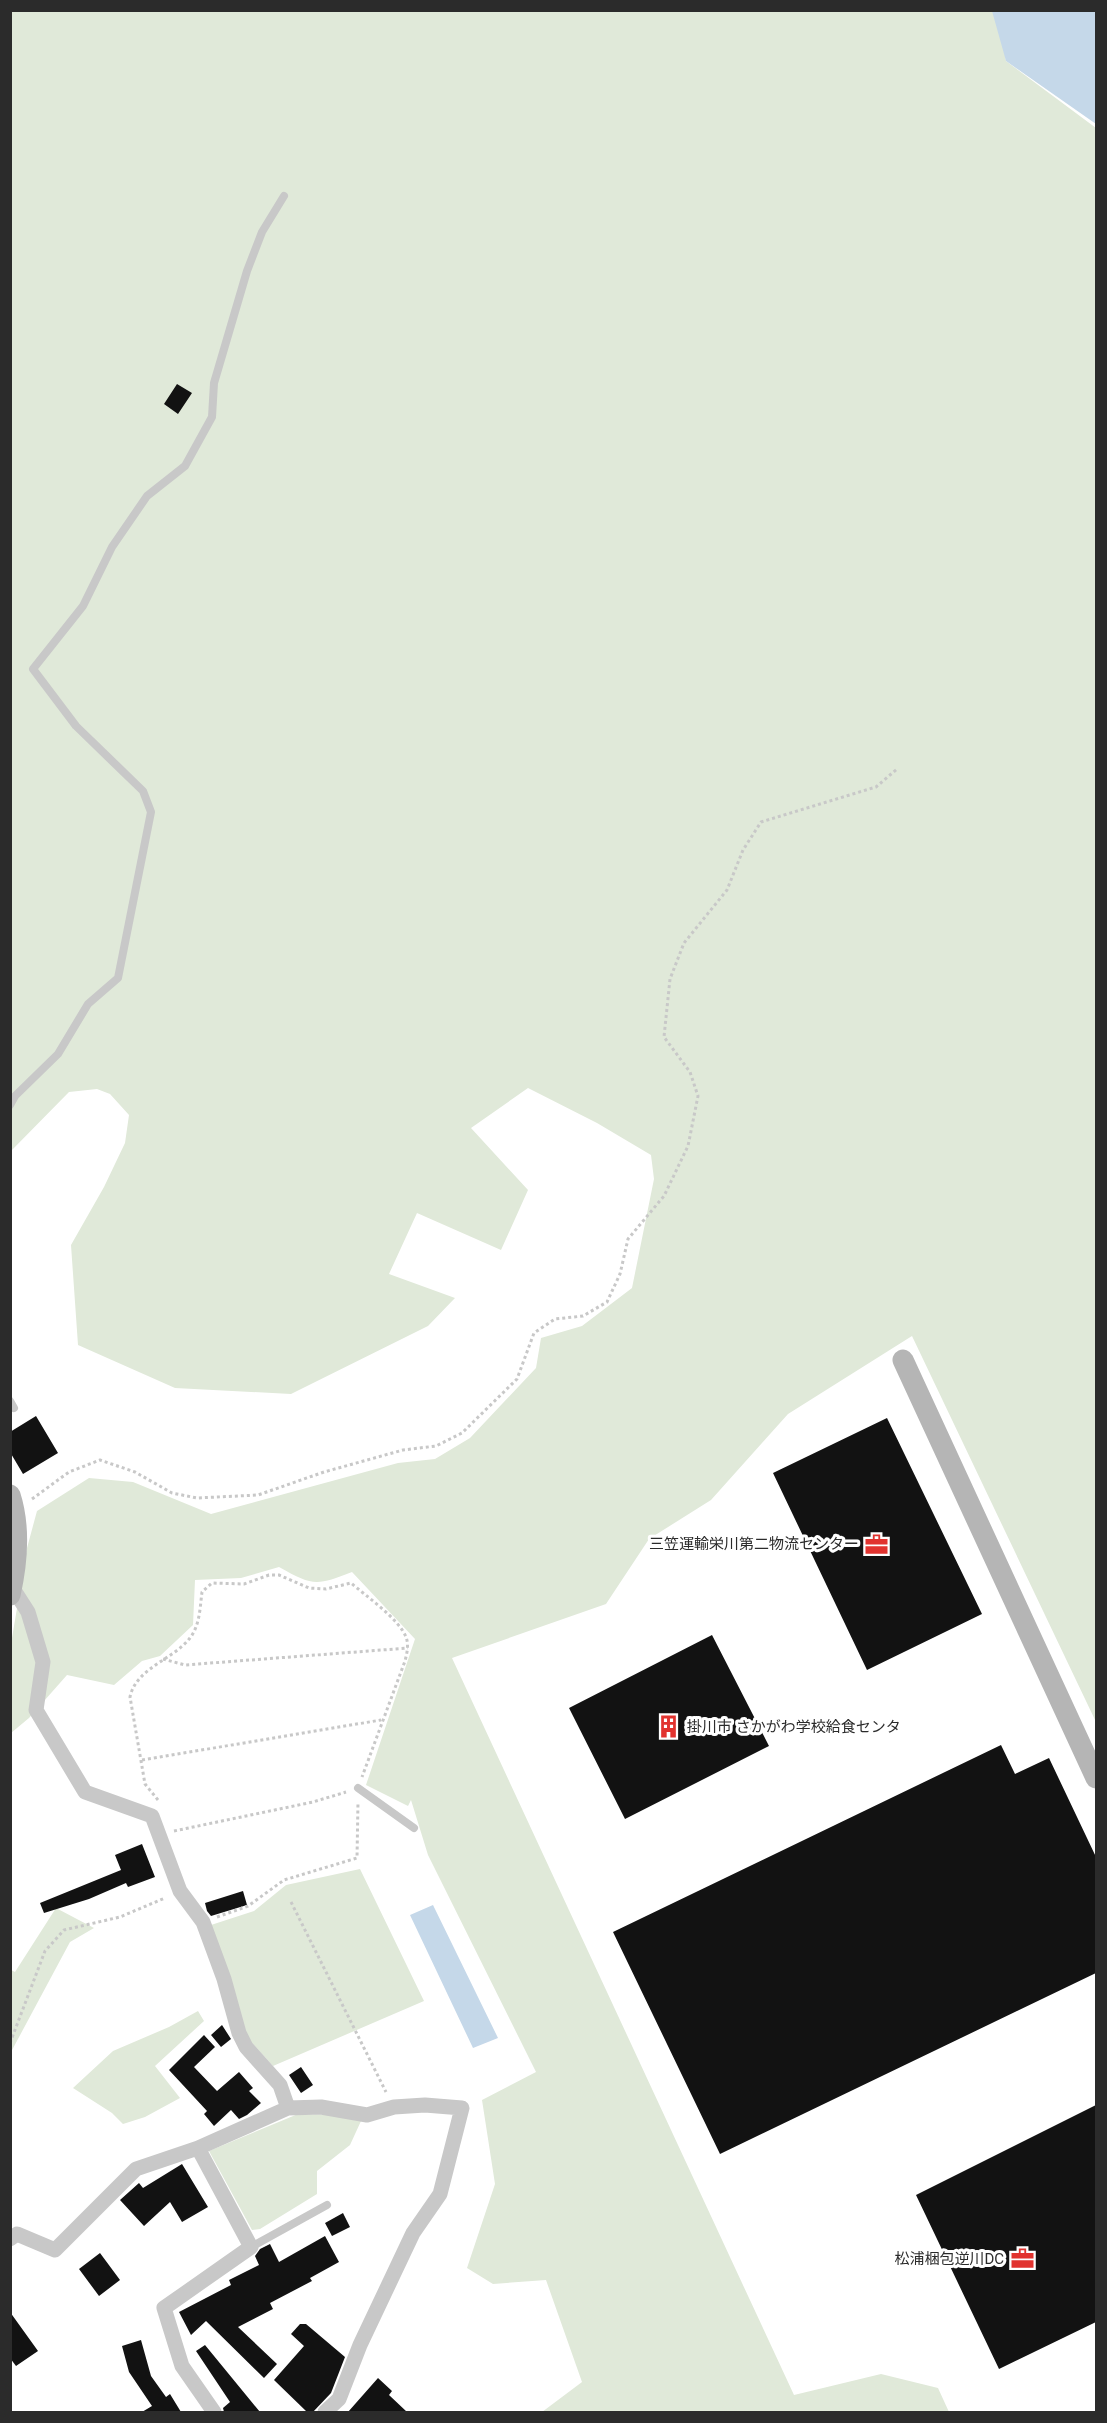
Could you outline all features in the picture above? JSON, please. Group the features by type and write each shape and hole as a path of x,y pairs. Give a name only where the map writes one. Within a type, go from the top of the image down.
{"street":[{"path":"903,1360 1096,1778"},
{"path":"13,1503 11,1591 28,1612 44,1662 36,1710 85,1792 152,1816 180,1891 203,1922 224,1979 239,2033 246,2047 280,2085 288,2108"},
{"path":"10,2239 17,2234 55,2250 136,2169 198,2148 288,2108 321,2107 367,2115 394,2107 425,2105 462,2108 440,2194 413,2233 332,2410"},
{"path":"198,2148 250,2247 164,2308 182,2366 214,2412"}],"lane":[{"path":"10,1105 15,1096 58,1054 88,1004 118,978 152,812 143,791 76,726 33,669 83,606 112,547 147,496 185,466 212,417 214,383 247,272 262,232 284,196"},
{"path":"358,1788 414,1828"},
{"path":"250,2247 327,2205"}],"path":[{"path":"13,1503 69,1472 100,1460 135,1472 172,1493 197,1498 258,1495 324,1472 403,1450 436,1446 462,1433 517,1379 534,1333 555,1319 583,1316 607,1302 621,1274 628,1239 664,1196 688,1146 698,1096 690,1072 664,1037 670,979 684,943 727,890 743,850 761,822 876,786 897,769"},
{"path":"158,1801 145,1784 130,1697 132,1688 163,1659 190,1639 197,1625 202,1592 212,1584 244,1584 269,1575 279,1575 309,1588 326,1589 351,1583 397,1624 406,1637 408,1648 358,1788 357,1858 284,1880 248,1906 203,1922"},
{"path":"163,1659 184,1665 408,1648"},
{"path":"142,1760 381,1720"},
{"path":"169,1821 174,1832 313,1802 358,1788"},
{"path":"10,2043 45,1951 64,1930 120,1917 180,1891"},
{"path":"291,1902 394,2107"}],"green space":[{"path":"11,11 999,11 1006,61 1096,128 1096,1722 912,1336 788,1414 711,1500 649,1539 606,1604 452,1658 794,2395 881,2374 938,2388 949,2412 542,2412 582,2382 546,2280 493,2284 467,2268 495,2184 482,2100 536,2072 428,1855 411,1800 408,1806 366,1785 415,1639 352,1572 330,1580 315,1582 300,1578 279,1567 241,1578 195,1580 193,1625 160,1656 142,1661 114,1685 67,1675 29,1718 11,1733 10,1650 27,1548 37,1511 89,1478 133,1482 211,1514 398,1463 435,1459 470,1438 536,1368 541,1338 582,1326 632,1288 654,1179 651,1155 597,1123 528,1088 471,1128 528,1190 501,1250 417,1213 389,1274 455,1298 428,1326 291,1394 175,1388 78,1345 71,1245 104,1187 125,1143 129,1115 110,1094 97,1089 69,1092 11,1151"},
{"path":"360,1869 424,2001 273,2066 244,2034 211,1925 254,1911 286,1885"},
{"path":"56,1908 94,1928 70,1942 11,2052 11,1970 15,1972"},
{"path":"198,2011 204,2021 155,2066 180,2098 145,2117 123,2124 112,2113 73,2088 113,2051 169,2027"},
{"path":"298,2114 336,2115 361,2121 350,2145 317,2171 317,2194 260,2229 252,2230 209,2151"}],"water":[{"path":"992,11 1096,11 1096,124 1006,61"},
{"path":"433,1905 498,2038 473,2048 410,1915"}],"building":[{"path":"177,384 192,393 178,414 164,404"},
{"path":"36,1416 58,1453 23,1474 10,1452 10,1432"},
{"name":"三笠運輸栄川第二物流センター","path":"887,1418 982,1614 867,1670 773,1473"},
{"name":"掛川市 さかがわ学校給食センタ","path":"712,1635 769,1746 625,1819 569,1708"},
{"path":"1001,1745 1015,1774 1049,1758 1096,1857 1096,1973 720,2154 613,1932"},
{"path":"142,1844 155,1877 128,1887 126,1883 89,1899 44,1913 40,1903 121,1870 115,1855"},
{"path":"243,1891 247,1905 211,1916 207,1911 205,1903"},
{"path":"222,2025 231,2039 221,2047 211,2035"},
{"path":"204,2035 215,2047 194,2067 217,2091 239,2072 253,2088 249,2091 261,2103 239,2119 231,2110 214,2126 204,2114 207,2111 169,2070"},
{"path":"301,2067 313,2085 301,2093 289,2075"},
{"name":"松浦梱包逆川DC","path":"1096,2105 1096,2322 999,2369 916,2195"},
{"path":"182,2164 208,2207 182,2222 170,2202 144,2226 120,2200 139,2183 143,2188"},
{"path":"343,2213 350,2227 332,2236 325,2223"},
{"path":"325,2236 339,2262 310,2278 312,2281 270,2303 273,2309 238,2327 277,2364 264,2378 206,2321 191,2335 179,2312 231,2285 229,2280 259,2265 255,2256 260,2249 270,2244 279,2262"},
{"path":"100,2253 120,2280 99,2296 79,2269"},
{"path":"10,2312 38,2351 16,2366 10,2358"},
{"path":"300,2324 306,2324 345,2357 331,2393 313,2412 307,2412 274,2380 304,2346 291,2334"},
{"path":"141,2340 151,2376 166,2397 170,2394 181,2412 142,2412 152,2406 129,2372 122,2346"},
{"path":"205,2345 260,2412 224,2412 223,2408 230,2402 196,2351"},
{"path":"378,2378 392,2391 389,2395 407,2412 348,2412"}],"place":[{"name":"三笠運輸栄川第二物流センター","path":"877,1544"},
{"name":"掛川市 さかがわ学校給食センタ","path":"669,1727"},
{"name":"松浦梱包逆川DC","path":"1022,2259"}]}
